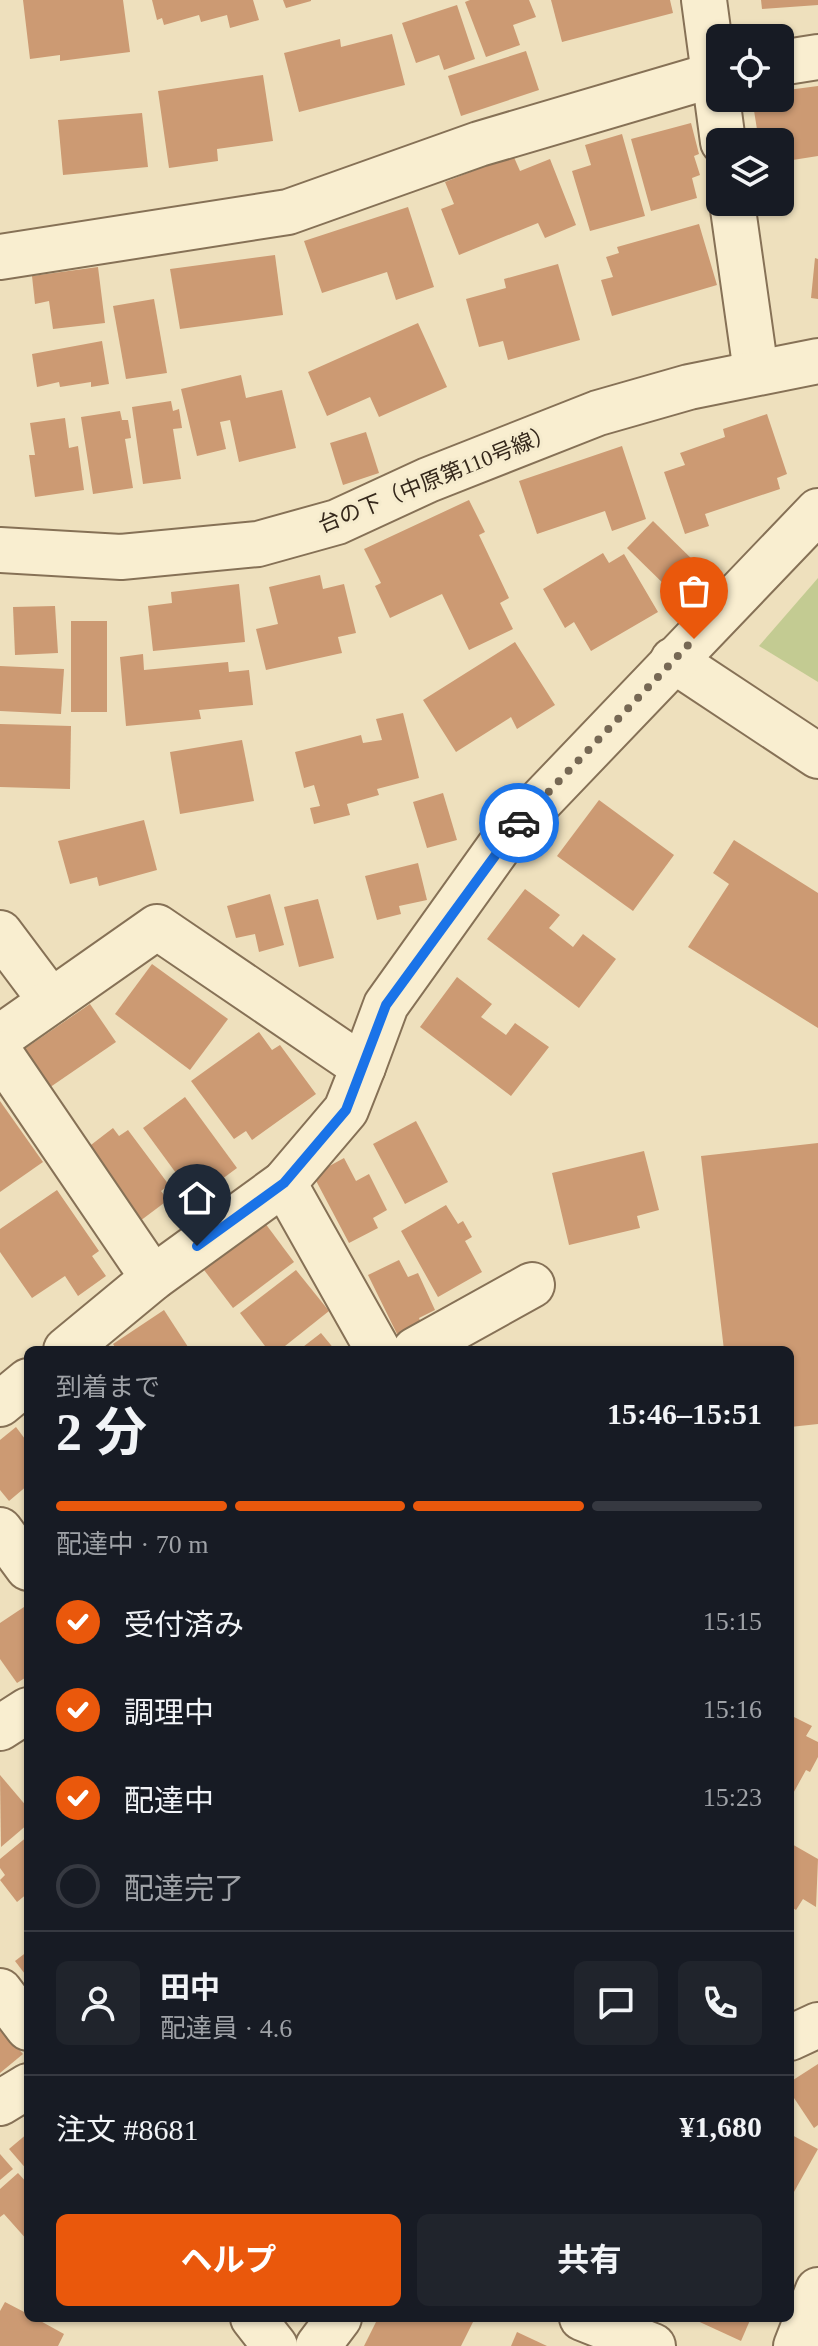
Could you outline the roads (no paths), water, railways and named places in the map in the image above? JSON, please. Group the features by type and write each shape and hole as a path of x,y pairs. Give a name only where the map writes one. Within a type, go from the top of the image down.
{"street":[{"path":"704,0 708,24"},
{"path":"794,61 818,57"},
{"path":"0,257 288,212 479,144 706,76"},
{"path":"734,216 756,372"},
{"name":"台の下（中原第110号線）","path":"0,550 121,557 258,544 337,522 428,480 598,413 756,372 818,361"},
{"path":"71,1346 153,1278 284,1183 346,1110 386,1005 506,837 818,511"},
{"path":"0,525 0,550"},
{"path":"673,660 818,756"},
{"path":"0,1037 157,927 363,1067"},
{"path":"0,933 51,1001"},
{"path":"0,1053 153,1278"},
{"path":"284,1183 376,1346"},
{"path":"422,1346 532,1285"},
{"path":"0,1404 24,1384"},
{"path":"0,1530 24,1563"},
{"path":"0,1728 24,1713"},
{"path":"0,1991 24,2023"},
{"path":"794,2036 818,2025"},
{"path":"0,2103 24,2088"},
{"path":"796,2346 818,2290"},
{"path":"256,2322 275,2346"},
{"path":"318,2346 336,2322"},
{"path":"592,2322 653,2346"}]}
